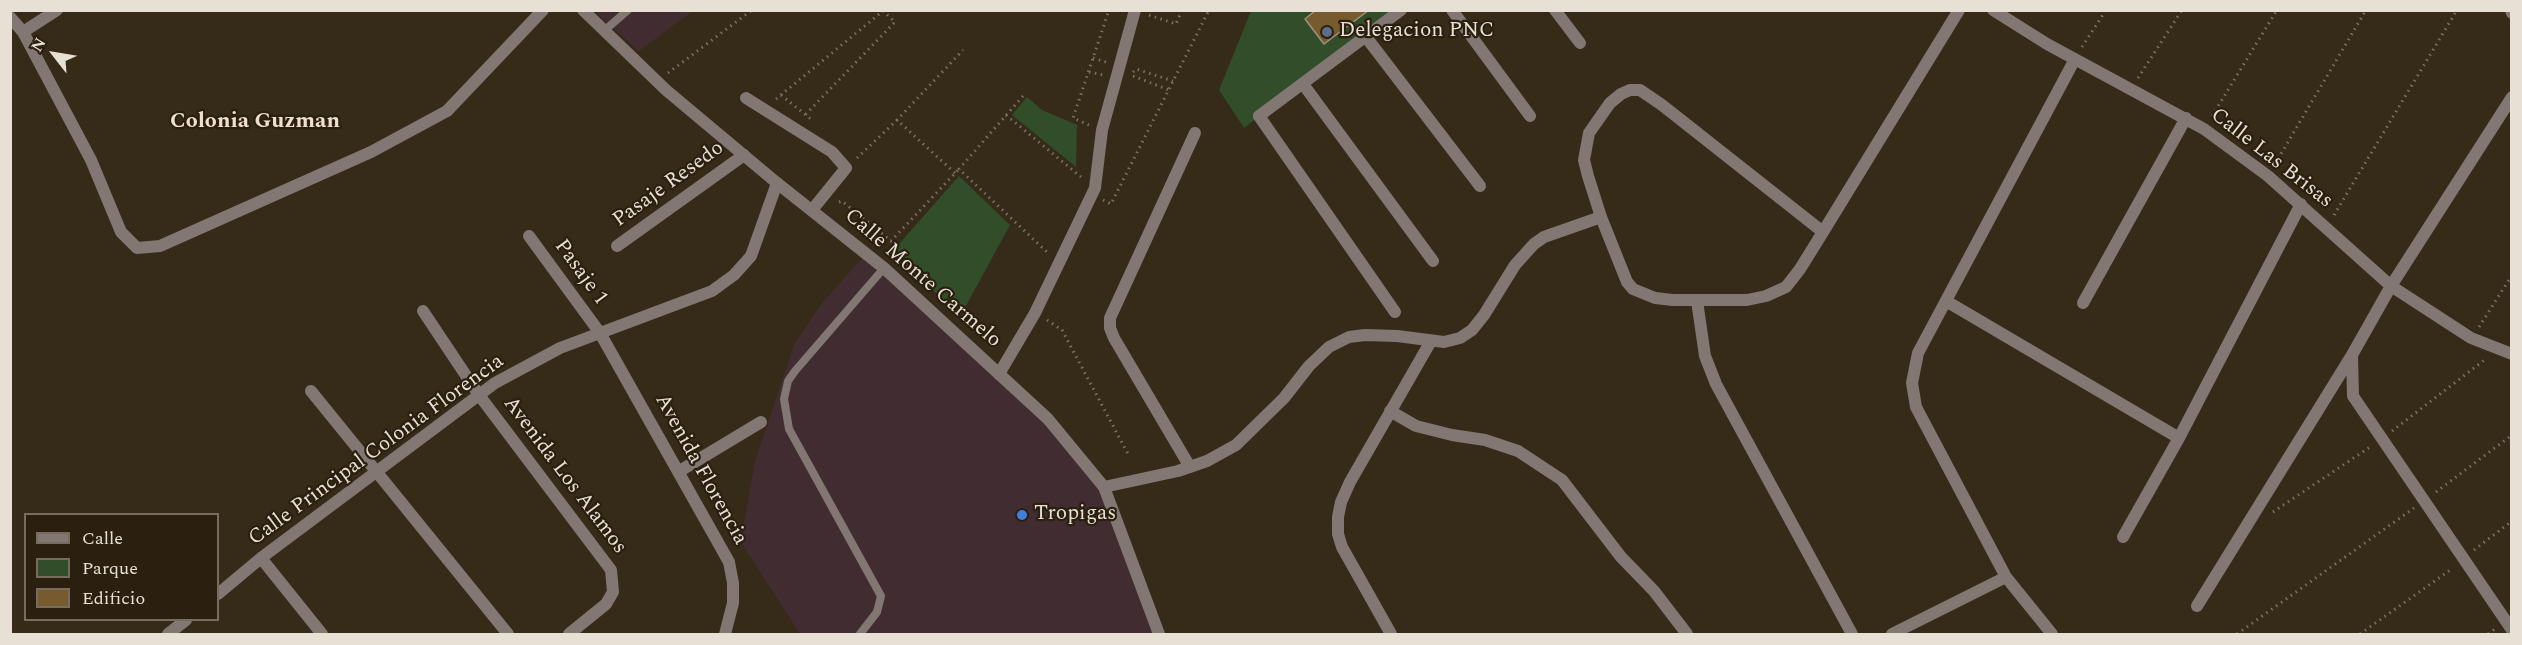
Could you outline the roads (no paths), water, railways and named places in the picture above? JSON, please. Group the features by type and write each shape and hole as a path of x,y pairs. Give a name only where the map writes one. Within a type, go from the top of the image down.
{"street":[{"path":"23,32 57,10"},
{"path":"10,17 23,32 91,160 121,232 137,248 160,246 371,152 447,111 543,10"},
{"name":"Calle Monte Carmelo","path":"582,10 657,81 777,183 884,268 1048,419 1104,487 1159,634"},
{"path":"1395,312 1259,116 1401,10"},
{"path":"1452,10 1530,116"},
{"path":"1555,10 1580,43"},
{"path":"1823,232 1640,90 1630,90 1610,103 1589,133 1584,160 1601,217 1627,282 1633,289 1655,298 1697,301 1747,300 1778,292 1793,279 1823,232 1959,10"},
{"name":"Calle Las Brisas","path":"1993,10 2075,59 2204,129 2268,176 2391,286 2471,338 2511,354"},
{"path":"999,374 1035,313 1095,188 1102,130 1118,70 1140,12"},
{"path":"1366,36 1480,186"},
{"path":"2052,634 2006,576 1916,407 1912,395 1913,371 1918,353 2075,59"},
{"path":"1303,84 1433,261"},
{"path":"746,98 832,152 846,168 812,210"},
{"path":"2197,606 2352,356 2391,286 2511,98"},
{"path":"2083,303 2186,118"},
{"path":"1190,467 1114,338 1110,328 1110,318 1195,133"},
{"name":"Pasaje Resedo","path":"617,246 744,155"},
{"name":"Calle Principal Colonia Florencia","path":"219,593 261,558 495,383 560,348 712,291 734,275 751,256 777,183"},
{"path":"2123,537 2179,438 2301,204"},
{"path":"1104,487 1190,467 1236,445 1284,398 1309,366 1329,346 1349,337 1397,336 1444,342 1460,338 1472,330 1515,265 1534,244 1544,237 1601,217"},
{"name":"Pasaje 1","path":"529,236 600,333"},
{"path":"1697,301 1705,356 1716,384 1852,634"},
{"path":"1946,301 2179,438"},
{"name":"Avenida Los Alamos","path":"423,311 479,395 611,570 613,592 606,604 569,634"},
{"name":"Avenida Florencia","path":"600,333 729,562 733,583 733,603 725,634"},
{"path":"1391,634 1342,547 1338,534 1338,517 1350,482 1431,341"},
{"path":"2352,356 2353,396 2511,630"},
{"path":"311,391 508,634"},
{"path":"1390,411 1416,426 1485,440 1518,451 1562,480 1621,557 1660,599 1687,634"},
{"path":"678,472 761,422"},
{"path":"261,558 322,634"},
{"path":"1892,634 2006,576"},
{"path":"168,634 185,621"}],"lane":[{"path":"605,30 628,10"},
{"path":"860,634 877,612 881,596 789,429 784,399 788,381 795,371 884,268"}],"place":[{"name":"Delegacion PNC","path":"1327,32"},
{"name":"Tropigas","path":"1022,515"}],"district":[{"name":"Colonia Guzman","path":"255,123"}]}
